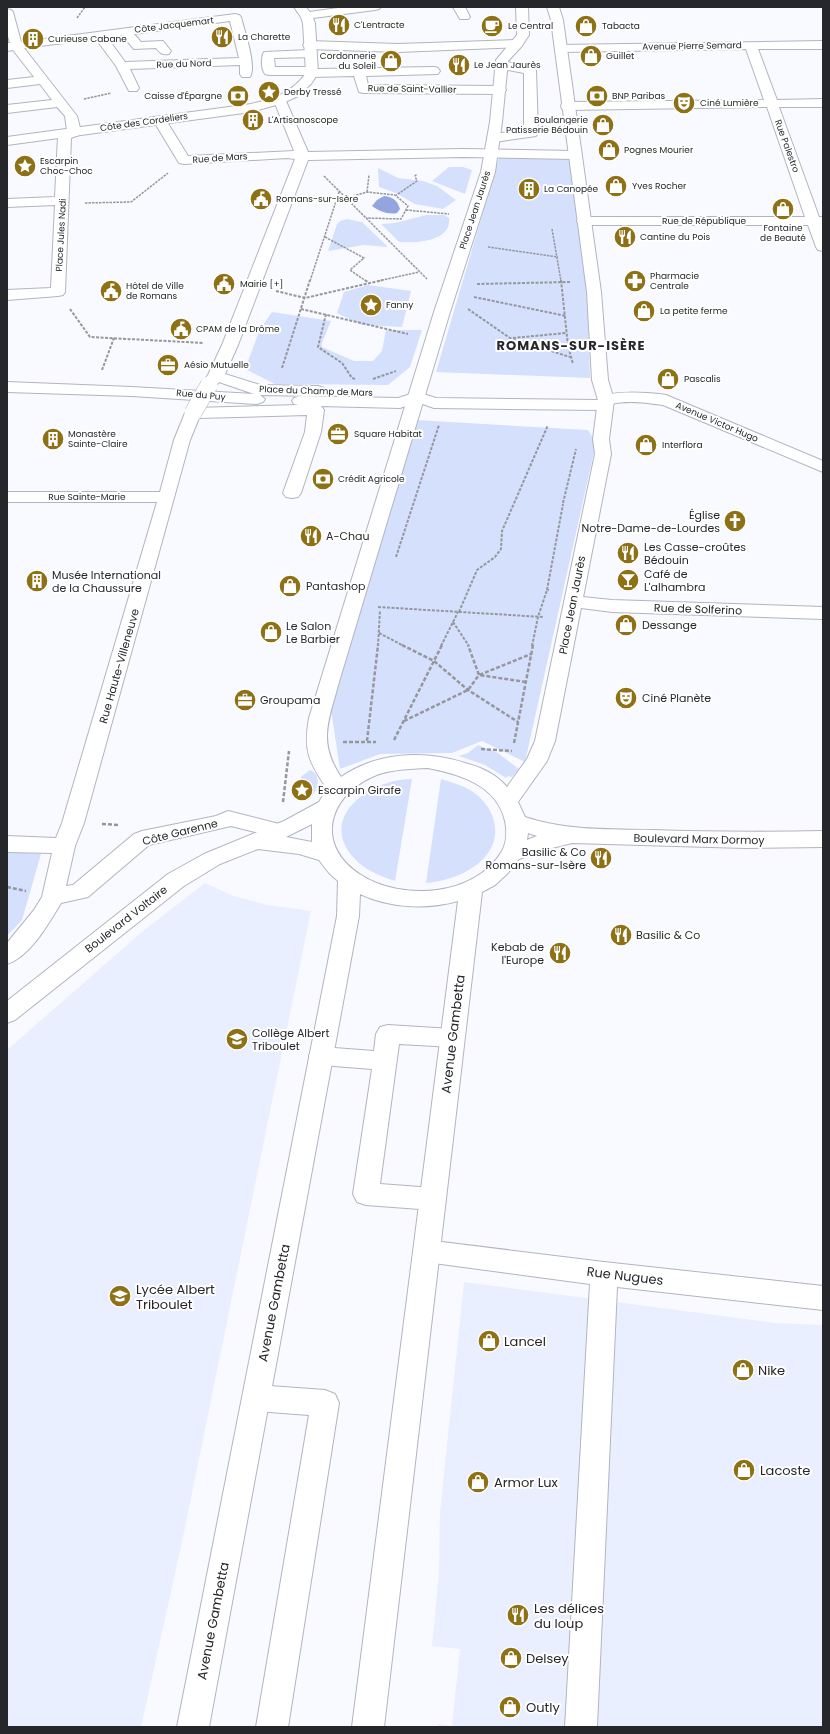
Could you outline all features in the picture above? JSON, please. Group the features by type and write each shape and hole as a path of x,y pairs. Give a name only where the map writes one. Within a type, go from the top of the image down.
{"street":[{"path":"312,72 309,23 303,11 375,7"},
{"path":"494,138 531,133 530,70 501,65 502,60 517,44 523,34 522,7"},
{"name":"Place Jean Jaurès","path":"508,801 537,761 545,741 602,454 601,439 604,395 599,372 592,282 567,106 561,48 557,20 553,7"},
{"path":"7,12 12,47 43,80 71,116 74,132"},
{"path":"235,75 247,74 237,12"},
{"name":"Côte Jacquemart","path":"12,47 125,31 237,12"},
{"path":"125,31 138,46 159,44 165,51"},
{"path":"99,34 122,66 133,88"},
{"path":"310,50 517,44"},
{"name":"Avenue Pierre Semard","path":"561,48 823,45"},
{"name":"Rue Palestro","path":"750,46 818,221 823,247"},
{"name":"Rue de Saint-Vallier","path":"310,50 268,55 269,71 359,72 363,89 500,90"},
{"name":"Rue du Nord","path":"122,66 246,61"},
{"name":"Place Jean Jaurès","path":"338,790 318,754 317,743 319,722 446,299 488,172 500,90 501,65"},
{"path":"359,72 434,71"},
{"name":"Côte des Cordeliers","path":"7,141 251,108 280,101 298,91 312,72"},
{"path":"7,84 43,80"},
{"path":"280,101 301,162"},
{"path":"7,109 60,103"},
{"path":"567,106 823,103"},
{"name":"Rue de Mars","path":"159,120 184,160 287,154 301,162 463,153 574,155"},
{"name":"Place Jules Nadi","path":"58,292 65,136 74,132"},
{"name":"Rue Haute-Villeneuve","path":"64,846 73,823 182,440 193,413 212,381 230,345 301,162"},
{"path":"7,203 62,201"},
{"name":"Rue de République","path":"584,221 818,221"},
{"path":"7,295 58,292"},
{"name":"Place du Champ de Mars","path":"212,381 258,390 372,393 395,397"},
{"name":"Rue du Puy","path":"7,387 182,393 269,400 395,397"},
{"path":"395,397 400,402 418,394 434,403 601,405 604,395"},
{"name":"Avenue Victor Hugo","path":"604,395 666,400 823,467"},
{"path":"193,413 316,410 313,432 292,493"},
{"name":"Rue Sainte-Marie","path":"7,497 167,497"},
{"name":"Rue de Solferino","path":"571,610 612,606 823,613"},
{"path":"428,761 453,765 475,773 494,785 508,801 517,822 517,838 512,854 500,869 484,882 450,895 428,898 406,898 385,894 365,887 337,869 326,854 320,832 325,807 338,790 356,776 378,767 402,762 428,761"},
{"name":"Boulevard Voltaire","path":"7,1014 176,880 212,859 292,826 325,807"},
{"name":"Côte Garenne","path":"53,897 80,891 142,839 222,822 228,818 279,831"},
{"name":"Boulevard Marx Dormoy","path":"517,822 538,830 575,836 745,840 823,839"},
{"name":"Boulevard Marx Dormoy","path":"512,854 540,843 575,836"},
{"name":"Boulevard Voltaire","path":"256,841 300,846 326,854"},
{"path":"7,844 64,846 53,897 38,921 16,948 7,955"},
{"name":"Avenue Gambetta","path":"193,1727 348,916 349,878"},
{"name":"Avenue Gambetta","path":"368,1727 471,888"},
{"path":"432,1200 366,1194 388,1034 452,1038"},
{"path":"321,1056 385,1061"},
{"name":"Rue Nugues","path":"426,1251 604,1274 823,1298"},
{"path":"581,1727 604,1274"},
{"path":"256,1398 325,1403 272,1727"}],"path":[{"path":"62,201 100,204 131,202 184,160"},
{"path":"301,162 317,169 430,283"},
{"path":"395,196 417,181 415,176 420,172"},
{"path":"280,372 340,192"},
{"path":"346,198 367,192 395,196 408,206 401,219 365,218"},
{"path":"406,210 450,214"},
{"path":"552,228 558,258 570,357 577,374 599,372"},
{"path":"325,237 364,258 350,270 369,283"},
{"path":"488,247 558,258"},
{"path":"253,285 305,298 419,272"},
{"path":"476,284 592,282"},
{"path":"58,292 90,337 230,345"},
{"path":"474,297 566,316"},
{"path":"446,299 469,309 510,338 570,357"},
{"path":"301,309 408,334 406,340"},
{"path":"326,314 318,347 342,364 352,378 357,380"},
{"path":"510,338 566,332"},
{"path":"94,389 114,338"},
{"path":"369,381 396,372 398,366"},
{"path":"393,742 459,612 477,570 495,557 501,549 502,531 549,423"},
{"path":"394,563 440,424"},
{"path":"563,503 578,442"},
{"path":"367,741 379,633 380,607 382,600"},
{"path":"353,605 538,617 571,610"},
{"path":"512,751 538,617"},
{"path":"453,622 471,649 480,675"},
{"path":"379,633 434,661 468,690 518,722"},
{"path":"404,720 468,690 480,675 531,654"},
{"path":"480,675 526,682"}],"shaded area":[{"path":"499,158 570,159 587,292 590,378 436,372"},
{"path":"449,167 463,167 472,170 465,194 432,181"},
{"path":"378,168 398,178 423,181 437,186 456,200 443,209 415,204 396,193 379,187"},
{"path":"426,215 444,215 449,218 448,226 445,232 439,236 423,241 399,242 381,224 395,223"},
{"path":"347,219 362,222 388,247 364,245 328,251 337,224 340,221"},
{"path":"368,285 411,291 402,327 362,325 337,313 344,292"},
{"path":"272,312 331,321 322,343 322,347 354,361 373,361 382,351 386,330 422,330 410,367 388,385 275,384 245,369 260,329"},
{"path":"415,420 588,430 596,443 525,762 482,741 452,753 380,754 340,769 331,710"},
{"path":"478,745 498,753 519,769 512,777 508,776 506,778 485,765 459,756 468,753"},
{"path":"310,770 317,776 318,780 316,789 309,800 303,791 291,793 302,776"},
{"path":"412,779 395,881 377,874 360,864 347,848 342,833 343,819 351,806 363,795 378,786 395,781"},
{"path":"441,779 474,792 492,814 495,832 493,845 486,856 477,865 452,878 426,883"},
{"path":"7,852 41,854 22,920 7,936"},
{"name":"Lycée Albert Triboulet","path":"205,883 234,896 268,905 311,911 182,1542 141,1727 7,1727 7,1050 143,931"},
{"path":"464,1282 775,1323 823,1325 823,1727 438,1727 438,1724 452,1726 460,1649 432,1646 439,1572 440,1512"}],"water":[{"path":"384,196 392,198 398,203 400,209 397,213 384,212 372,206 377,200"}],"place":[{"name":"C'Lentracte","path":"339,25"},
{"name":"Le Central","path":"492,26"},
{"name":"Tabacta","path":"586,26"},
{"name":"La Charette","path":"222,37"},
{"name":"Curieuse Cabane","path":"33,39"},
{"name":"Guillet","path":"591,56"},
{"name":"Cordonnerie du Soleil","path":"391,61"},
{"name":"Le Jean Jaurès","path":"459,65"},
{"name":"Derby Tressé","path":"269,92"},
{"name":"Caisse d'Épargne","path":"238,96"},
{"name":"BNP Paribas","path":"597,96"},
{"name":"Ciné Lumière","path":"684,103"},
{"name":"L'Artisanoscope","path":"253,120"},
{"name":"Boulangerie Patisserie Bédouin","path":"603,125"},
{"name":"Pognes Mourier","path":"609,150"},
{"name":"Escarpin Choc-Choc","path":"25,166"},
{"name":"Yves Rocher","path":"616,186"},
{"name":"La Canopée","path":"529,189"},
{"name":"Romans-sur-Isère","path":"261,199"},
{"name":"Fontaine de Beauté","path":"783,209"},
{"name":"Cantine du Pois","path":"625,237"},
{"name":"Pharmacie Centrale","path":"635,281"},
{"name":"Mairie [+]","path":"224,284"},
{"name":"Hôtel de Ville de Romans","path":"111,291"},
{"name":"Fanny","path":"371,305"},
{"name":"La petite ferme","path":"644,311"},
{"name":"CPAM de la Drôme","path":"181,329"},
{"name":"Aésio Mutuelle","path":"168,365"},
{"name":"Pascalis","path":"668,379"},
{"name":"Square Habitat","path":"338,434"},
{"name":"Monastère Sainte-Claire","path":"53,439"},
{"name":"Interflora","path":"646,445"},
{"name":"Crédit Agricole","path":"323,479"},
{"name":"Église Notre-Dame-de-Lourdes","path":"735,521"},
{"name":"A-Chau","path":"311,536"},
{"name":"Les Casse-croûtes Bédouin","path":"628,553"},
{"name":"Café de L'alhambra","path":"628,580"},
{"name":"Musée International de la Chaussure","path":"37,581"},
{"name":"Pantashop","path":"290,586"},
{"name":"Dessange","path":"626,625"},
{"name":"Le Salon Le Barbier","path":"271,632"},
{"name":"Ciné Planète","path":"626,698"},
{"name":"Groupama","path":"245,700"},
{"name":"Escarpin Girafe","path":"302,790"},
{"name":"Basilic & Co Romans-sur-Isère","path":"601,858"},
{"name":"Basilic & Co","path":"621,935"},
{"name":"Kebab de l'Europe","path":"560,953"},
{"name":"Collège Albert Triboulet","path":"237,1039"},
{"name":"Lycée Albert Triboulet","path":"120,1296"},
{"name":"Lancel","path":"489,1341"},
{"name":"Nike","path":"743,1370"},
{"name":"Lacoste","path":"744,1470"},
{"name":"Armor Lux","path":"478,1482"},
{"name":"Les délices du loup","path":"518,1615"},
{"name":"Delsey","path":"511,1658"},
{"name":"Outly","path":"510,1707"}],"district":[{"name":"ROMANS-SUR-ISÈRE","path":"571,345"}]}
